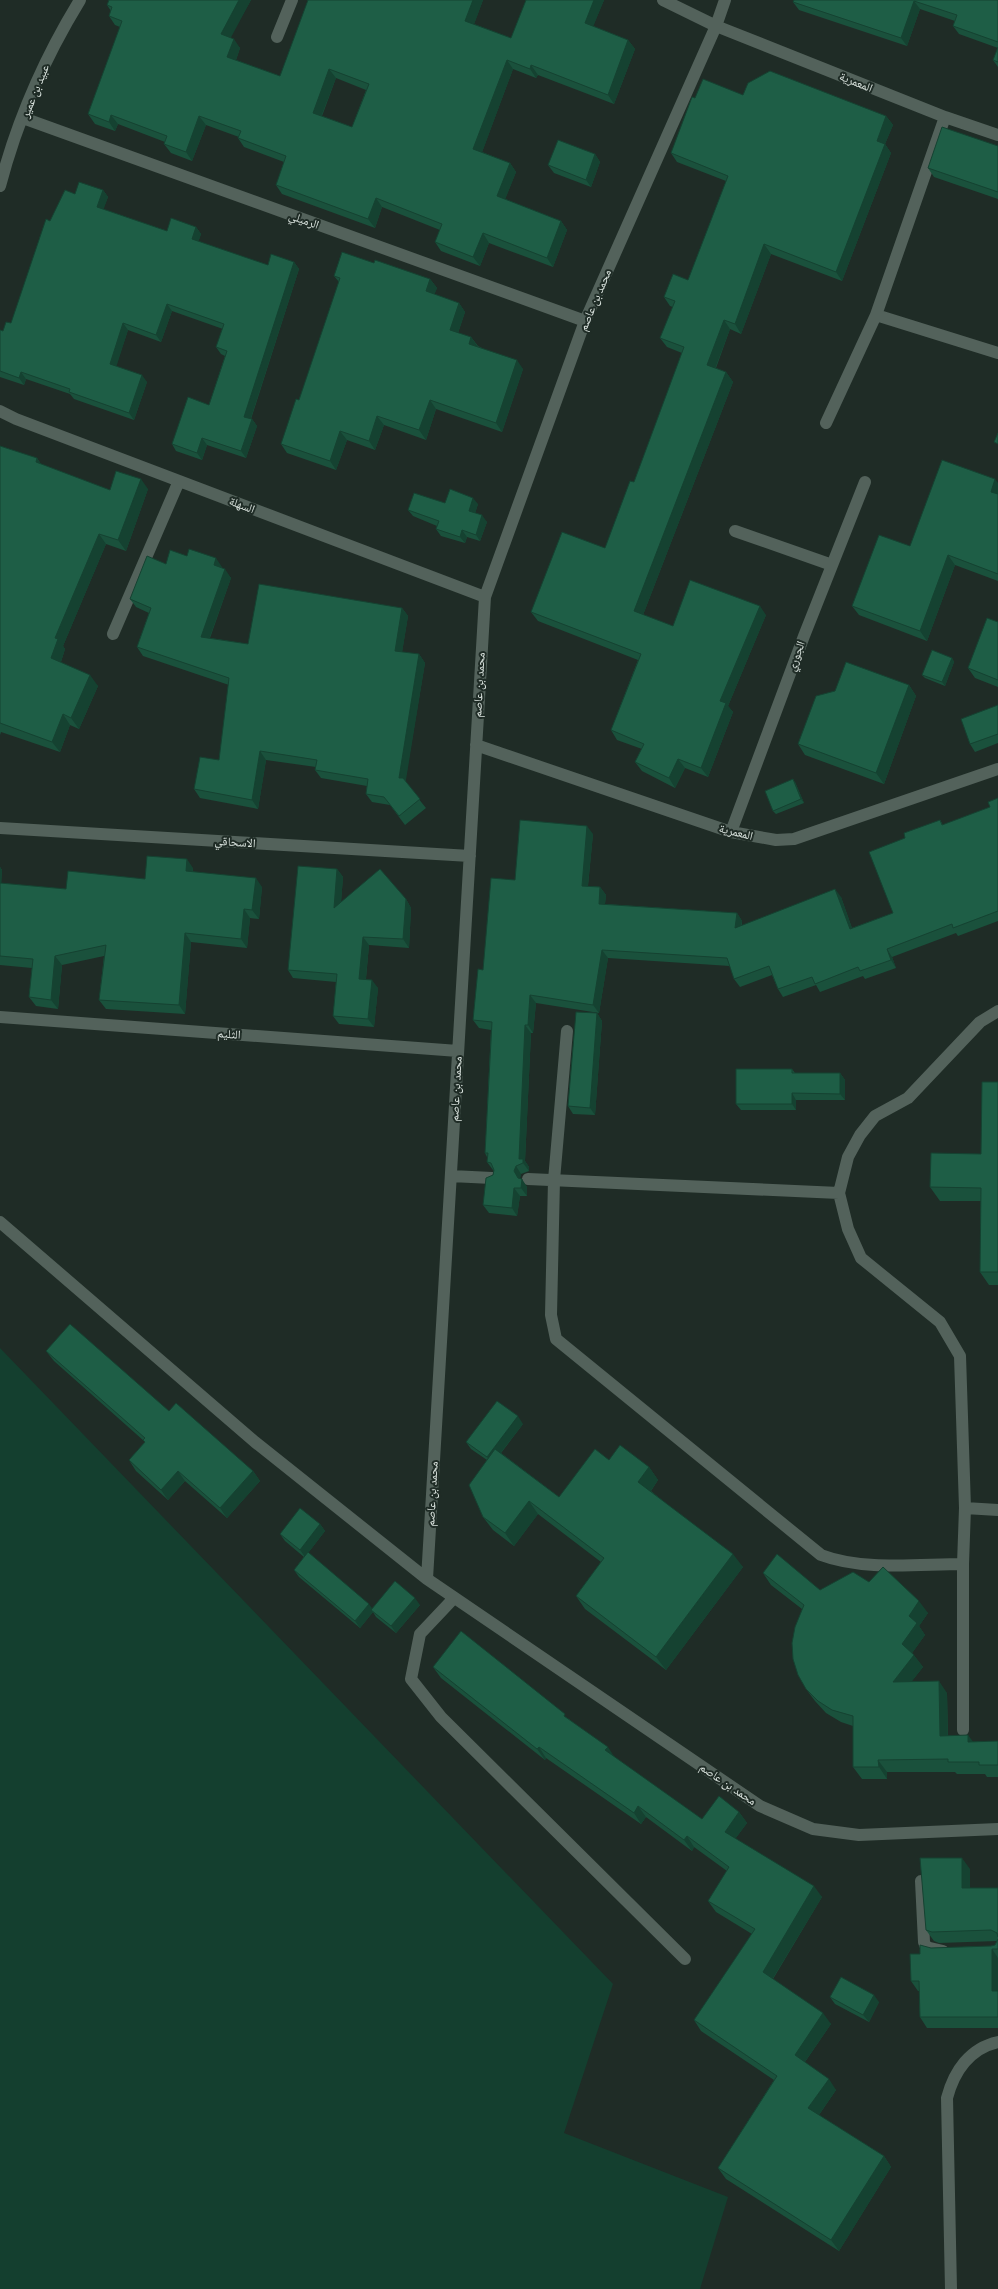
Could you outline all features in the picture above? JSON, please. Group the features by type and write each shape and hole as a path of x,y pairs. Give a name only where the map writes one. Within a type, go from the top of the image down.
{"street":[{"name":"عبيد بن عمير","path":"0,186 2,172 56,40 80,0"},
{"path":"277,36 292,0"},
{"name":"المعمرية","path":"663,0 716,26 945,117 998,135"},
{"name":"محمد بن عاصم","path":"725,0 716,26 585,321 484,597 427,1580 760,1806 813,1829 859,1835 998,1829"},
{"path":"826,423 876,315 945,117"},
{"name":"الرميلي","path":"23,118 585,321"},
{"path":"876,315 998,352"},
{"name":"السهلة","path":"0,411 16,419 179,482 484,597"},
{"path":"113,634 179,482"},
{"name":"الجوري","path":"731,832 864,482"},
{"path":"735,531 832,565"},
{"name":"المعمرية","path":"476,744 731,832 776,840 794,838 998,769"},
{"name":"الاسحاقي","path":"0,828 470,856"},
{"path":"963,1730 965,1508 960,1356 940,1322 861,1258 848,1229 840,1193 848,1157 860,1135 875,1116 908,1098 980,1022 998,1010"},
{"name":"الثليم","path":"0,1017 458,1050"},
{"path":"567,1031 554,1180 551,1315 556,1339 821,1555 839,1562 857,1564 963,1564"},
{"path":"451,1176 492,1178"},
{"path":"528,1179 840,1193"},
{"path":"0,1222 255,1442 427,1580"},
{"path":"965,1508 998,1510"},
{"path":"454,1598 420,1634 411,1679 441,1717 685,1959"},
{"path":"921,1881 926,1947 938,1951 958,1950"},
{"path":"951,2289 947,2098 954,2077 967,2059 978,2050 998,2042"}],"green space":[{"path":"0,1348 613,1984 564,2133 728,2197 700,2289 0,2289"}],"building":[{"path":"109,0 239,0 221,34 234,39 227,57 280,76 308,0 473,0 465,21 511,38 526,0 594,0 585,23 628,40 608,95 531,65 530,69 507,60 473,149 510,163 497,196 561,221 547,258 483,233 473,257 435,242 442,224 376,198 368,219 276,185 286,156 238,138 241,131 199,116 186,152 164,144 167,136 111,115 109,122 88,114 122,21 109,16 112,7 107,5","holes":["329,69 369,84 352,127 313,113"]},
{"path":"794,0 998,0 998,42 953,26 957,15 914,1 901,38 793,2"},
{"path":"998,47 998,62 993,60"},
{"path":"770,71 886,116 877,141 885,144 836,272 764,244 735,324 724,320 707,365 726,372 634,611 673,626 690,580 760,606 720,701 726,703 701,768 678,759 669,778 635,762 644,744 611,730 641,654 531,612 562,532 605,548 630,481 634,482 684,347 660,338 675,301 664,297 673,274 688,280 728,176 671,153 692,97 695,98 703,79 743,95 748,83"},
{"path":"942,127 998,146 998,192 928,168"},
{"path":"558,140 595,154 586,180 548,165"},
{"path":"79,182 103,190 97,207 167,231 171,218 196,227 192,239 268,265 271,254 294,262 244,417 252,419 241,451 202,438 197,453 172,444 188,397 209,405 227,351 216,347 224,324 167,304 156,335 123,323 110,364 142,375 129,413 69,392 70,389 21,372 19,378 0,371 0,330 3,331 6,322 11,323 46,219 50,221 65,190 75,194"},
{"path":"342,252 374,263 375,260 430,279 426,291 459,303 450,330 471,337 469,344 517,360 496,423 430,400 419,430 377,416 369,441 340,431 330,461 281,444 296,399 299,400 340,278 334,276"},
{"path":"998,433 998,444 994,442"},
{"path":"0,446 37,458 36,462 110,490 116,471 141,479 118,540 99,534 55,638 58,639 51,658 90,675 71,718 63,714 52,742 0,723"},
{"path":"942,460 995,479 991,492 998,494 998,574 948,555 920,631 852,606 879,535 910,546"},
{"path":"450,489 473,498 469,511 482,515 476,535 462,530 460,537 436,529 439,521 408,510 414,493 445,503"},
{"path":"189,549 216,558 214,565 225,569 201,637 248,644 259,584 402,608 395,651 419,654 399,778 403,778 420,799 399,816 384,797 366,794 368,779 315,770 317,760 260,751 252,800 194,789 200,757 219,760 229,678 137,647 151,608 130,599 147,556 166,564 170,550 187,556"},
{"path":"987,618 998,622 998,680 968,668"},
{"path":"932,650 952,658 942,682 922,675"},
{"path":"846,662 909,685 876,773 798,744 816,696 835,691"},
{"path":"998,705 998,734 970,744 961,719"},
{"path":"793,779 801,799 773,811 765,791"},
{"path":"998,798 998,911 953,928 952,924 887,949 891,960 860,971 858,967 815,984 812,977 778,989 769,966 734,979 727,958 602,950 593,1005 530,995 528,1025 525,1025 519,1159 523,1159 523,1163 516,1166 514,1171 518,1178 522,1179 521,1188 514,1188 512,1208 483,1205 486,1178 493,1175 494,1170 491,1163 487,1162 488,1153 485,1153 492,1022 473,1020 478,969 483,970 491,878 515,880 520,820 587,826 582,886 600,887 599,904 737,913 735,928 835,889 850,929 893,913 869,852 905,838 904,833 940,820 942,825 990,807 988,802"},
{"path":"147,856 187,859 186,871 256,878 252,910 244,909 241,939 185,933 179,1005 99,1000 106,945 55,956 51,1000 29,997 33,959 0,956 0,883 66,889 68,871 145,879"},
{"path":"298,866 337,869 334,908 380,869 406,899 403,939 363,937 359,979 372,980 368,1019 333,1016 337,974 288,970"},
{"path":"576,1012 597,1013 590,1108 568,1106"},
{"path":"736,1069 792,1069 792,1073 840,1073 840,1094 792,1093 792,1104 736,1104"},
{"path":"982,1082 998,1082 998,1272 980,1272 981,1188 930,1187 931,1153 981,1154"},
{"path":"70,1324 169,1411 176,1403 253,1471 220,1508 178,1471 161,1490 129,1460 145,1442 143,1440 145,1438 46,1351"},
{"path":"497,1401 518,1416 487,1457 466,1442"},
{"path":"620,1445 649,1467 638,1482 733,1554 656,1657 576,1596 604,1558 529,1501 505,1533 483,1517 469,1485 495,1449 559,1497 595,1449 609,1460"},
{"path":"300,1508 320,1524 300,1550 280,1534"},
{"path":"308,1552 369,1604 355,1621 294,1570"},
{"path":"777,1554 820,1590 853,1572 869,1582 883,1567 919,1601 909,1616 917,1623 902,1644 914,1655 893,1682 939,1681 940,1736 968,1735 968,1742 998,1741 998,1765 979,1765 979,1762 948,1762 948,1759 878,1760 879,1767 853,1767 853,1716 832,1710 818,1701 806,1689 798,1675 793,1659 792,1643 795,1627 804,1605 763,1573"},
{"path":"395,1581 415,1598 391,1626 371,1610"},
{"path":"461,1631 565,1714 564,1716 608,1747 605,1750 702,1819 719,1796 739,1812 725,1832 814,1886 763,1972 823,2013 795,2055 829,2079 808,2108 884,2156 831,2240 718,2168 777,2076 694,2020 755,1929 708,1901 729,1867 687,1836 684,1840 638,1806 634,1813 539,1747 537,1749 433,1667"},
{"path":"920,1858 962,1858 962,1888 998,1888 998,1937 997,1933 991,1930 932,1932 926,1930"},
{"path":"998,1939 998,1949 992,1949 992,1991 998,1991 998,2017 920,2017 919,1981 911,1981 910,1954 920,1954 920,1945 931,1948 991,1946 995,1945"},
{"path":"841,1977 874,1995 863,2015 830,1997"}]}
